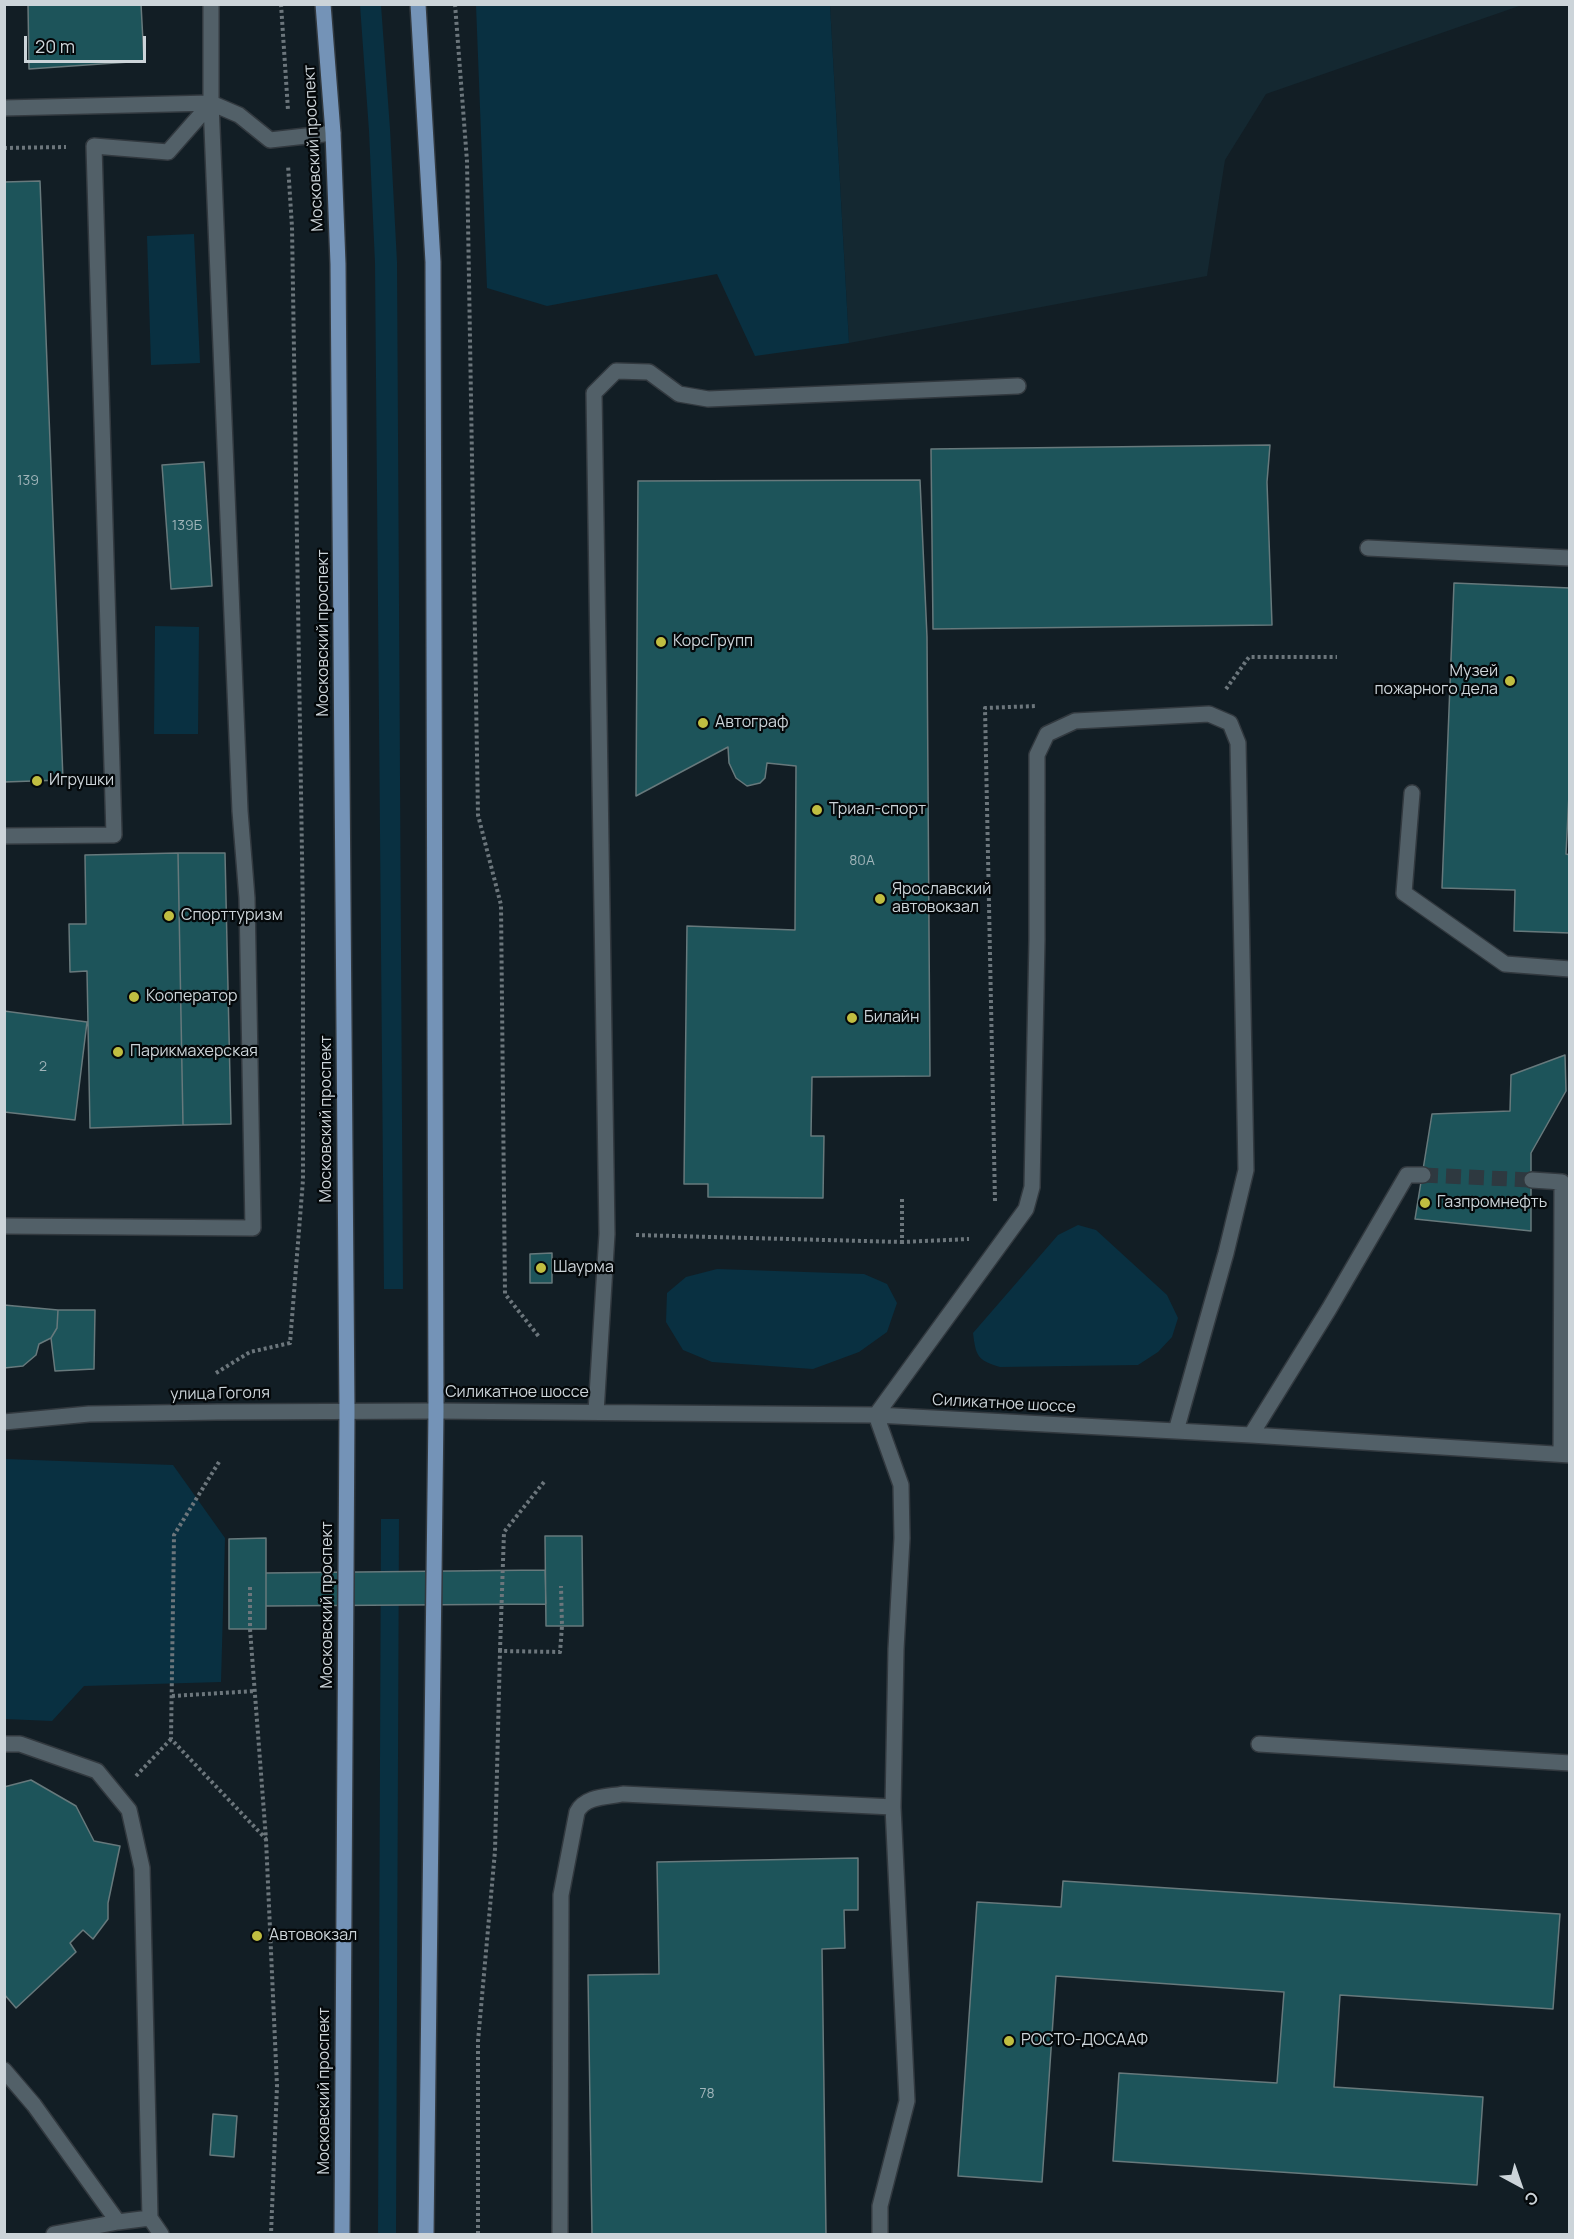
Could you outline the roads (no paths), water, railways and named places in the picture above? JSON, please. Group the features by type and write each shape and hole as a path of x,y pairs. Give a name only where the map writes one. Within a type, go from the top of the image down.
{"main road":[{"name":"Московский проспект","path":"323,4 333,134 339,276 347,1411 342,2235"},
{"path":"418,4 433,262 436,1411 426,2235"}],"street":[{"path":"4,1226 253,1228 247,898 239,799 211,103 211,4"},
{"path":"4,836 114,835 94,146 168,152 211,103"},
{"path":"4,108 211,103 239,115 270,140 333,134"},
{"path":"596,1412 607,1234 594,393 616,371 649,372 679,394 708,399 1018,386"},
{"path":"1368,548 1569,558"},
{"path":"880,2235 880,2206 907,2101 893,1807 896,1649 902,1538 901,1485 876,1415 1026,1209 1032,1186 1037,939 1036,755 1047,734 1075,721 1209,714 1230,723 1238,743 1246,1170 1226,1253 1176,1431"},
{"path":"1412,793 1404,893 1505,964 1569,969"},
{"path":"1251,1435 1329,1309 1407,1175 1423,1175"},
{"path":"1532,1180 1562,1182 1565,1455"},
{"name":"улица Гоголя","path":"4,1422 89,1414 436,1411"},
{"name":"Силикатное шоссе","path":"436,1411 876,1415 1565,1455"},
{"path":"4,1744 20,1744 97,1771 129,1810 142,1868 150,2218 161,2235"},
{"path":"1258,1744 1569,1763"},
{"path":"560,2235 561,1895 580,1805 588,1800 623,1794 893,1807"},
{"path":"4,2070 34,2105 118,2222"},
{"path":"54,2235 150,2218"}],"tunnel":[{"path":"1423,1175 1532,1180"}],"place":[{"name":"КорсГрупп","path":"661,642"},
{"name":"Музей пожарного дела","path":"1510,681"},
{"name":"Автограф","path":"703,723"},
{"name":"Игрушки","path":"37,781"},
{"name":"Триал-спорт","path":"817,810"},
{"name":"Ярославский автовокзал","path":"880,899"},
{"name":"Спорттуризм","path":"169,916"},
{"name":"Кооператор","path":"134,997"},
{"name":"Билайн","path":"852,1018"},
{"name":"Парикмахерская","path":"118,1052"},
{"name":"Газпромнефть","path":"1425,1203"},
{"name":"Шаурма","path":"541,1268"},
{"name":"Автовокзал","path":"257,1936"},
{"name":"РОСТО-ДОСААФ","path":"1009,2041"}]}
